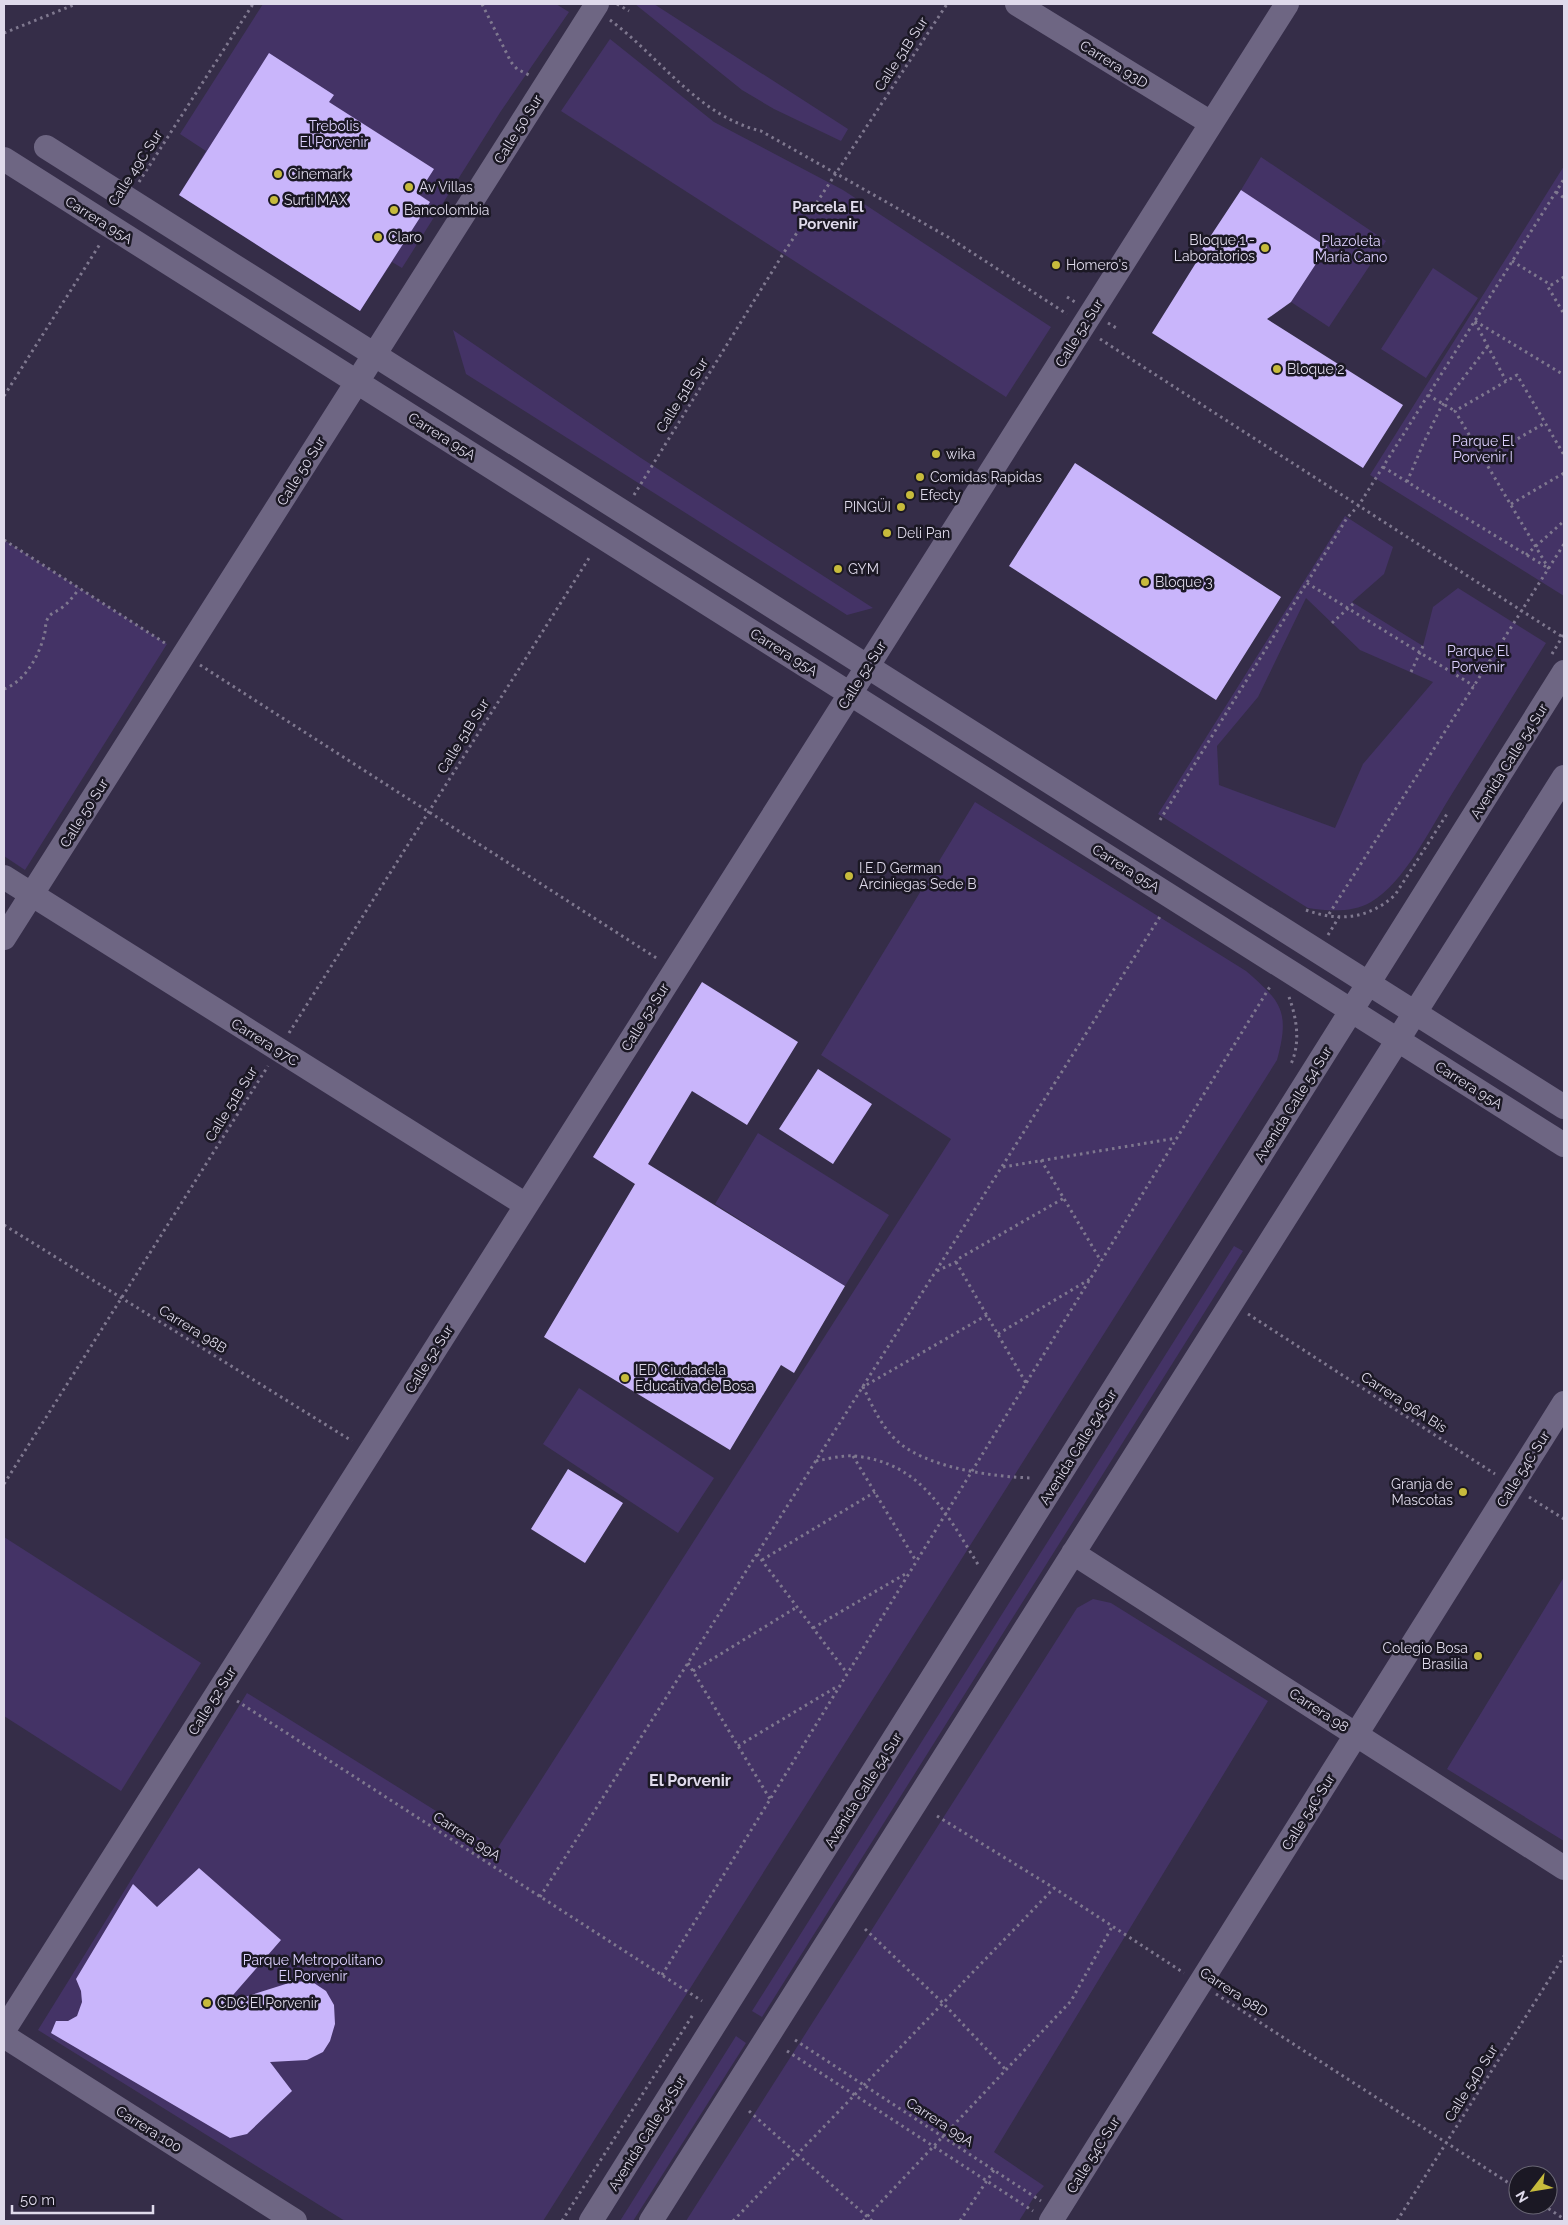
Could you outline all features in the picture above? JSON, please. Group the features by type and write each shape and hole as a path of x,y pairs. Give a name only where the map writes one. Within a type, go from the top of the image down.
{"street":[{"name":"Calle 50 Sur","path":"4,938 598,4"},
{"name":"Carrera 93D","path":"1017,4 1211,123"},
{"name":"Calle 52 Sur","path":"4,2030 1287,4"},
{"path":"46,147 1564,1107"},
{"name":"Carrera 95A","path":"4,160 1564,1145"},
{"name":"Avenida Calle 54 Sur","path":"591,2221 1369,983 1555,667"},
{"path":"651,2221 1564,776"},
{"name":"Carrera 97C","path":"4,877 526,1205"},
{"name":"Calle 54C Sur","path":"1049,2215 1200,1983 1564,1403"},
{"name":"Carrera 98","path":"1073,1553 1564,1868"},
{"name":"Carrera 100","path":"4,2036 295,2221"}],"path":[{"path":"4,33 76,4"},
{"name":"Calle 49C Sur","path":"129,199 253,4"},
{"path":"482,4 511,62 517,69 535,77 552,76"},
{"path":"617,4 629,11"},
{"name":"Calle 51B Sur","path":"621,509 636,492 832,178 948,4"},
{"path":"1160,820 1348,516 1359,505 1564,179"},
{"path":"1556,192 1564,198"},
{"name":"Calle 49C Sur","path":"4,396 111,227"},
{"path":"1512,261 1551,285"},
{"path":"1564,277 1548,287 1564,314"},
{"path":"1475,321 1506,381"},
{"path":"1475,321 1564,376"},
{"path":"1407,482 1423,444 1444,404 1488,346"},
{"path":"1456,411 1517,375 1564,454"},
{"path":"1428,395 1456,411 1549,569"},
{"path":"1484,458 1545,422"},
{"path":"1383,467 1549,569"},
{"path":"1511,504 1564,474"},
{"path":"1526,555 1564,521"},
{"name":"Calle 51B Sur","path":"4,1484 602,537"},
{"path":"4,540 675,970"},
{"path":"1329,914 1564,544"},
{"path":"1307,583 1474,686"},
{"path":"4,689 12,686 28,670 46,630 46,621 52,613 63,608 80,588"},
{"path":"1332,623 1354,603"},
{"path":"1555,667 1564,634"},
{"path":"1411,672 1423,646"},
{"path":"1306,910 1318,915 1348,918 1375,910 1387,903 1395,895 1449,812"},
{"path":"540,1897 1163,912"},
{"path":"662,1975 1274,980"},
{"path":"1002,1167 1177,1137"},
{"path":"1041,1160 1101,1262"},
{"path":"936,1271 956,1262 1064,1198"},
{"name":"Carrera 98B","path":"4,1224 370,1452"},
{"path":"956,1262 1026,1383"},
{"path":"998,1334 1090,1279"},
{"name":"Carrera 96A Bis","path":"1231,1304 1564,1519"},
{"path":"863,1387 987,1315"},
{"path":"863,1387 880,1422 895,1440 914,1453 945,1464 972,1470 1032,1478 1061,1474"},
{"path":"816,1461 853,1456 879,1461 905,1471 928,1491 946,1513 990,1586"},
{"path":"853,1456 916,1561"},
{"path":"762,1560 876,1492"},
{"path":"757,1554 847,1674"},
{"path":"813,1628 910,1572"},
{"path":"693,1671 797,1607"},
{"path":"688,1663 770,1799"},
{"path":"738,1746 840,1685"},
{"name":"Carrera 99A","path":"219,1690 702,2001"},
{"name":"Carrera 98D","path":"937,1816 1113,1925 1508,2182"},
{"path":"733,2221 1054,1888"},
{"path":"863,2221 1071,2001 1113,1925"},
{"path":"865,1929 943,2003 1006,2070"},
{"name":"Calle 54D Sur","path":"1396,2221 1564,1956"},
{"name":"Carrera 99A","path":"795,2040 994,2170 1049,2215"},
{"path":"787,2051 987,2181 1049,2215"},
{"path":"749,2112 872,2221"},
{"path":"960,2221 994,2170"}],"green space":[{"name":"Trebolis El Porvenir","path":"263,4 556,4 569,12 501,111 402,268 392,262 360,311 179,195 206,151 180,134"},
{"path":"635,4 654,4 848,129 841,141 774,109 742,90"},
{"path":"610,39 714,122 843,190 1051,327 1006,397 561,111"},
{"name":"Plazoleta María Cano","path":"1261,157 1386,241 1329,327 1291,302 1327,247 1241,190"},
{"name":"Parque El Porvenir I","path":"1564,166 1564,596 1370,475"},
{"path":"1433,268 1478,298 1426,378 1381,349"},
{"path":"453,330 641,458 873,608 847,615 466,374"},
{"name":"Parque El Porvenir","path":"1345,516 1393,547 1384,574 1352,602 1423,646 1433,607 1458,588 1546,643 1405,869 1383,893 1364,906 1348,910 1308,908 1158,814","holes":["1306,598 1360,650 1433,682 1363,764 1335,828 1219,785 1217,746 1258,697"]},
{"path":"4,540 167,644 25,870 4,856"},
{"name":"Parque Metropolitano El Porvenir","path":"975,802 1246,971 1268,991 1280,1009 1283,1030 1277,1060 543,2221 345,2221 38,2030 247,1693 497,1849 951,1139 821,1055"},
{"path":"758,1133 889,1215 845,1286 715,1204"},
{"path":"1234,1246 1243,1251 762,2017 752,2011"},
{"path":"579,1388 714,1478 678,1533 543,1444"},
{"path":"4,1537 201,1663 121,1791 4,1716"},
{"path":"1564,1577 1564,1841 1447,1769"},
{"path":"1093,1599 1111,1603 1268,1701 994,2152 1044,2186 1034,2197 1019,2221 686,2221 1077,1608"},
{"path":"736,2036 746,2043 633,2221 620,2221"}],"building":[{"path":"269,53 334,95 329,102 434,169 418,194 430,202 360,311 179,195"},
{"name":"Bloque 2","path":"1241,190 1327,247 1291,302 1267,319 1403,405 1363,468 1152,333 1204,250 1202,249"},
{"name":"Bloque 3","path":"1075,463 1281,597 1216,700 1009,566"},
{"path":"702,982 798,1042 747,1125 692,1091 648,1164 845,1286 794,1373 781,1365 730,1450 544,1337 635,1184 593,1157"},
{"path":"818,1069 872,1104 833,1164 779,1129"},
{"path":"568,1469 623,1503 585,1563 531,1529"},
{"name":"CDC El Porvenir","path":"199,1868 281,1940 226,2003 292,1982 311,1981 326,1991 334,2005 335,2024 330,2041 323,2052 307,2060 270,2062 292,2091 247,2134 230,2138 51,2033 56,2021 68,2021 77,2016 82,2002 81,1991 76,1979 133,1884 157,1907"}],"place":[{"name":"Cinemark","path":"278,174"},
{"name":"Av Villas","path":"409,187"},
{"name":"Surti MAX","path":"274,200"},
{"name":"Bancolombia","path":"394,210"},
{"name":"Claro","path":"378,237"},
{"name":"Bloque 1 - Laboratorios","path":"1265,248"},
{"name":"Homero's","path":"1056,265"},
{"name":"Bloque 2","path":"1277,369"},
{"name":"wika","path":"936,454"},
{"name":"Comidas Rapidas","path":"920,477"},
{"name":"Efecty","path":"910,495"},
{"name":"PINGÜI","path":"901,507"},
{"name":"Deli Pan","path":"887,533"},
{"name":"GYM","path":"838,569"},
{"name":"Bloque 3","path":"1145,582"},
{"name":"I.E.D German Arciniegas Sede B","path":"849,876"},
{"name":"IED Ciudadela Educativa de Bosa","path":"625,1378"},
{"name":"Granja de Mascotas","path":"1463,1492"},
{"name":"Colegio Bosa Brasilia","path":"1478,1656"},
{"name":"CDC El Porvenir","path":"207,2003"}],"district":[{"name":"Parcela El Porvenir","path":"828,216"},
{"name":"El Porvenir","path":"690,1780"}]}
